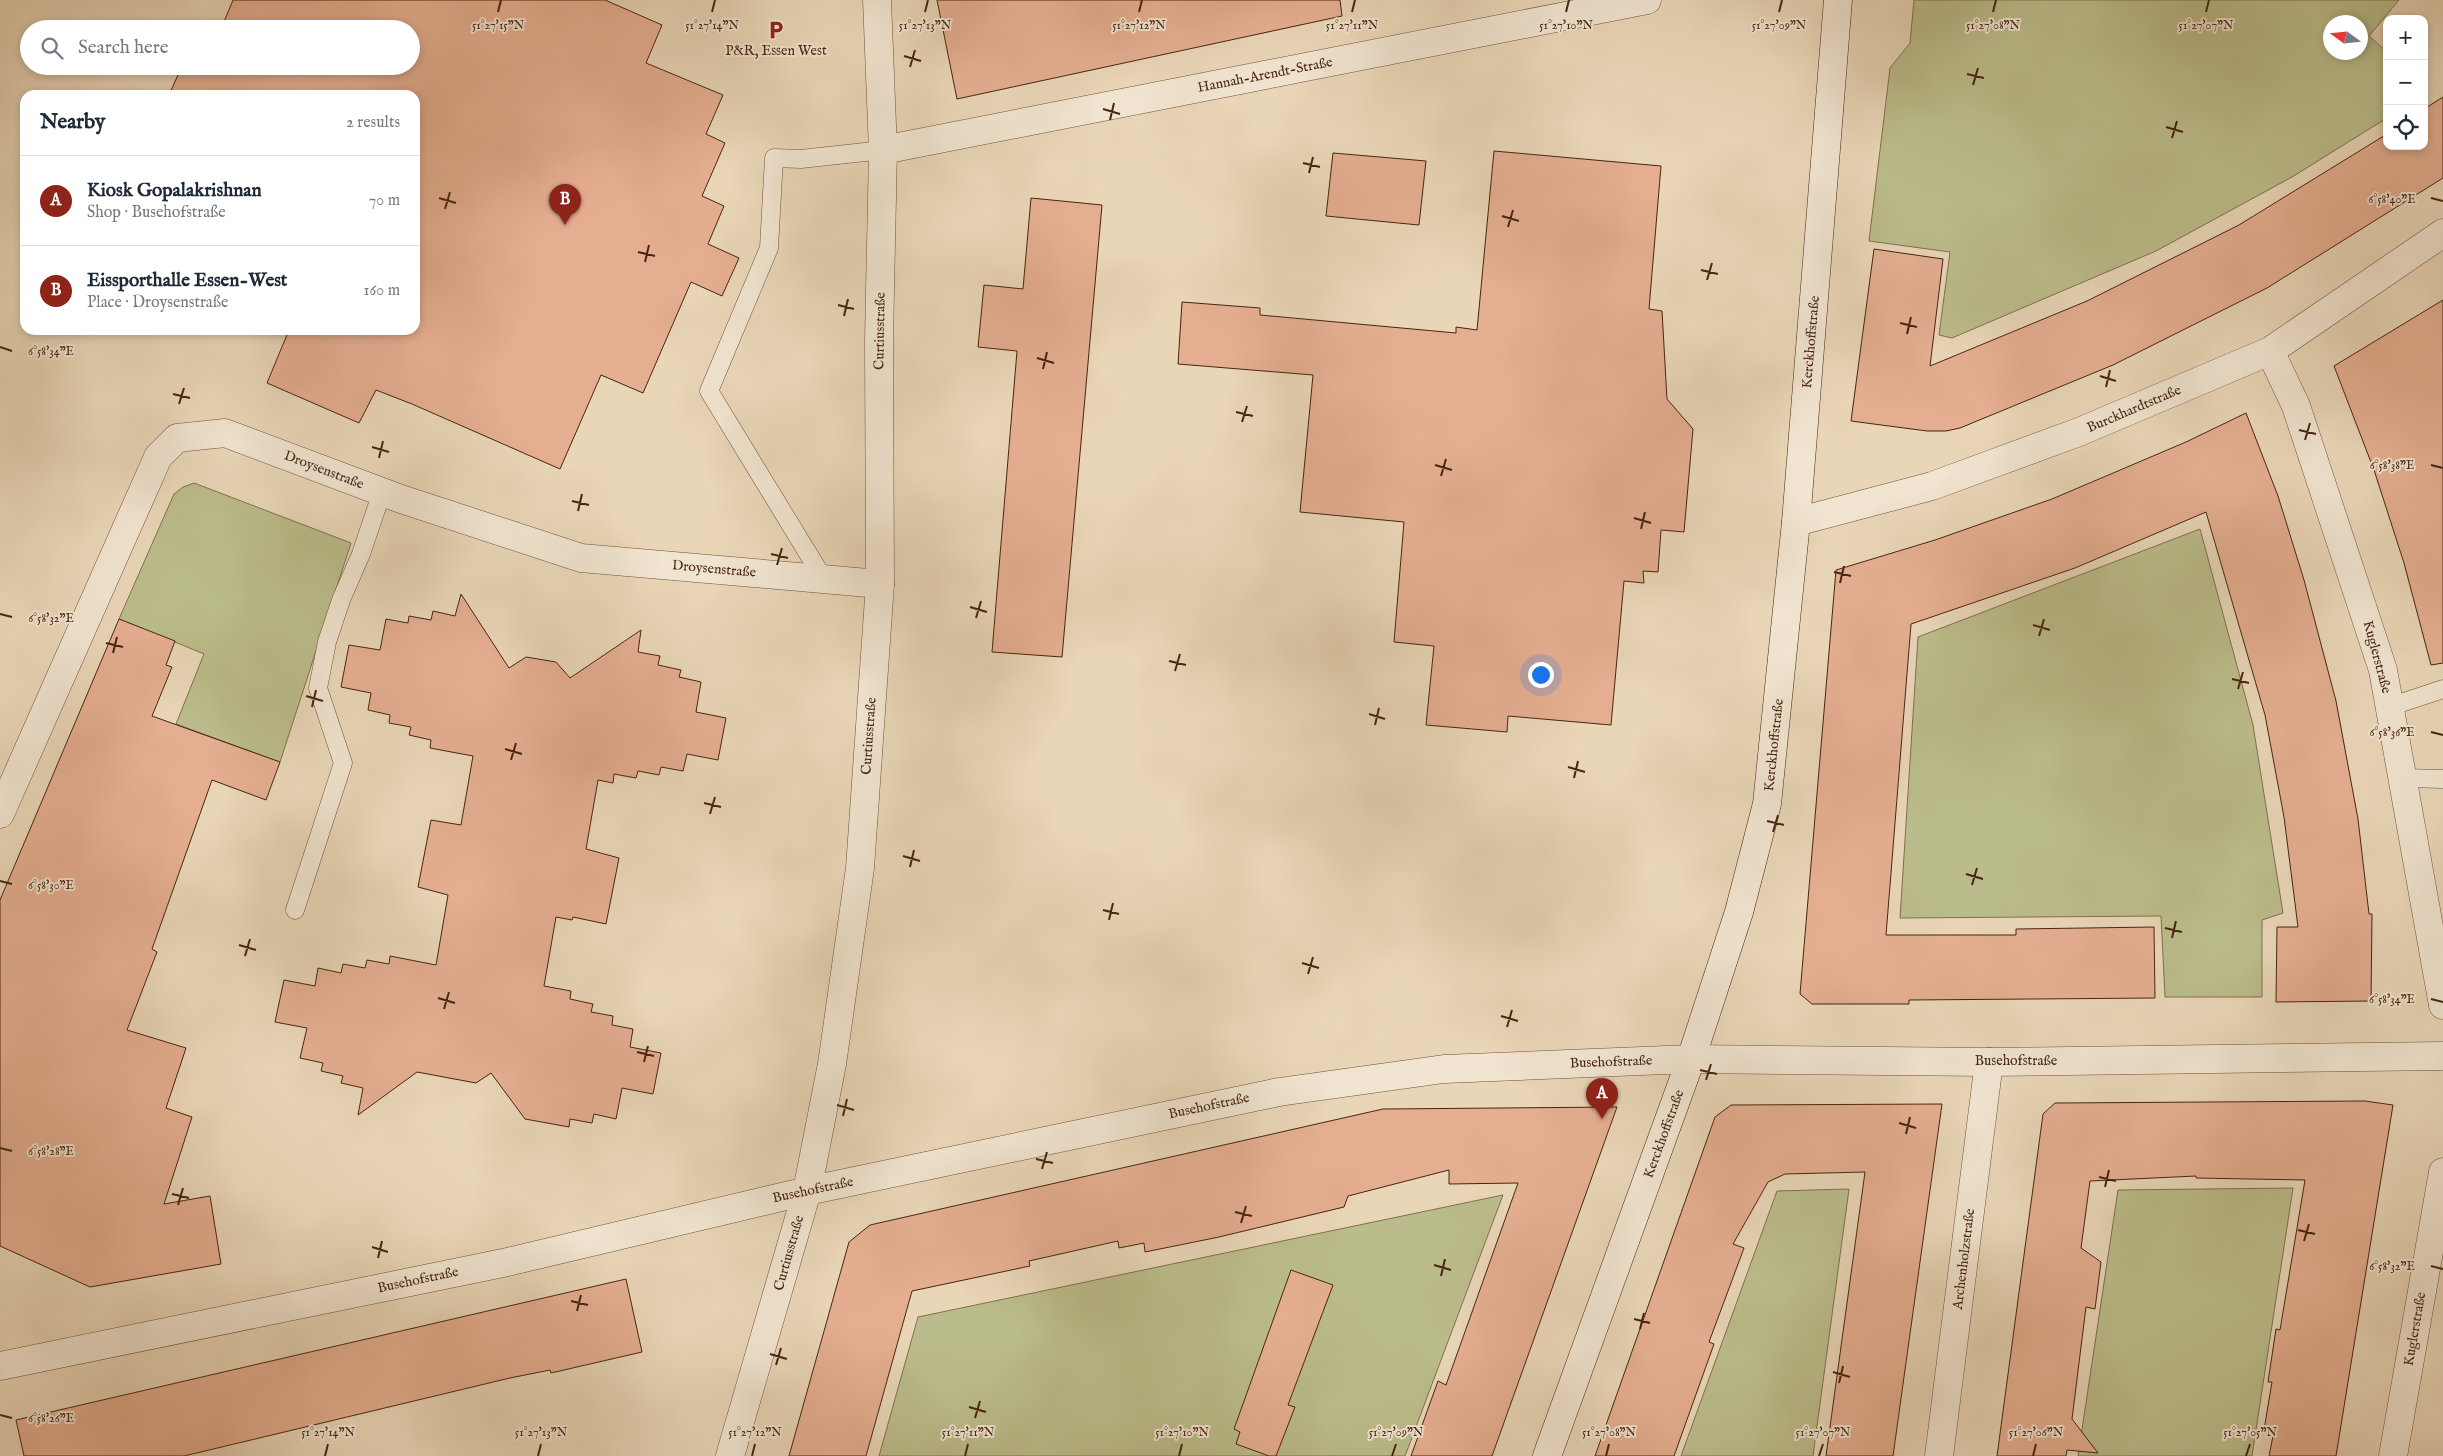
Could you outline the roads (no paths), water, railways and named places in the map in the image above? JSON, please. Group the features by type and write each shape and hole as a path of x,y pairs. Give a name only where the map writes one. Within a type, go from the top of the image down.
{"street":[{"name":"Curtiusstraße","path":"730,1456 807,1191 832,1064 860,868 880,584 872,340 883,150 877,0"},
{"name":"Hannah-Arendt-Straße","path":"883,150 1647,0"},
{"name":"Kerckhoffstraße","path":"1547,1456 1691,1059 1740,912 1767,804 1796,522 1838,0"},
{"name":"Burckhardtstraße","path":"1796,522 1941,482 2079,432 2270,352 2443,233"},
{"name":"Kuglerstraße","path":"2270,352 2296,406 2383,670 2443,1005"},
{"name":"Droysenstraße","path":"0,814 158,457 177,438 225,433 382,492 581,558 880,584"},
{"name":"Busehofstraße","path":"0,1366 503,1263 807,1191 1279,1092 1444,1069 1691,1059 1989,1062 2443,1056"},
{"name":"Archenholzstraße","path":"1939,1456 1989,1062"},
{"name":"Kuglerstraße","path":"2393,1456 2443,1172"}],"lane":[{"path":"823,578 709,391 769,248 774,158 801,159 883,150"},
{"path":"295,910 343,763 318,688 327,642 341,600 361,554 382,492"},
{"path":"2390,707 2443,688"},
{"path":"2403,778 2443,780"}],"place":[{"name":"P&R, Essen West","path":"776,30"},
{"name":"Eissporthalle Essen-West","path":"565,225"},
{"name":"Kiosk Gopalakrishnan","path":"1602,1119"}]}
